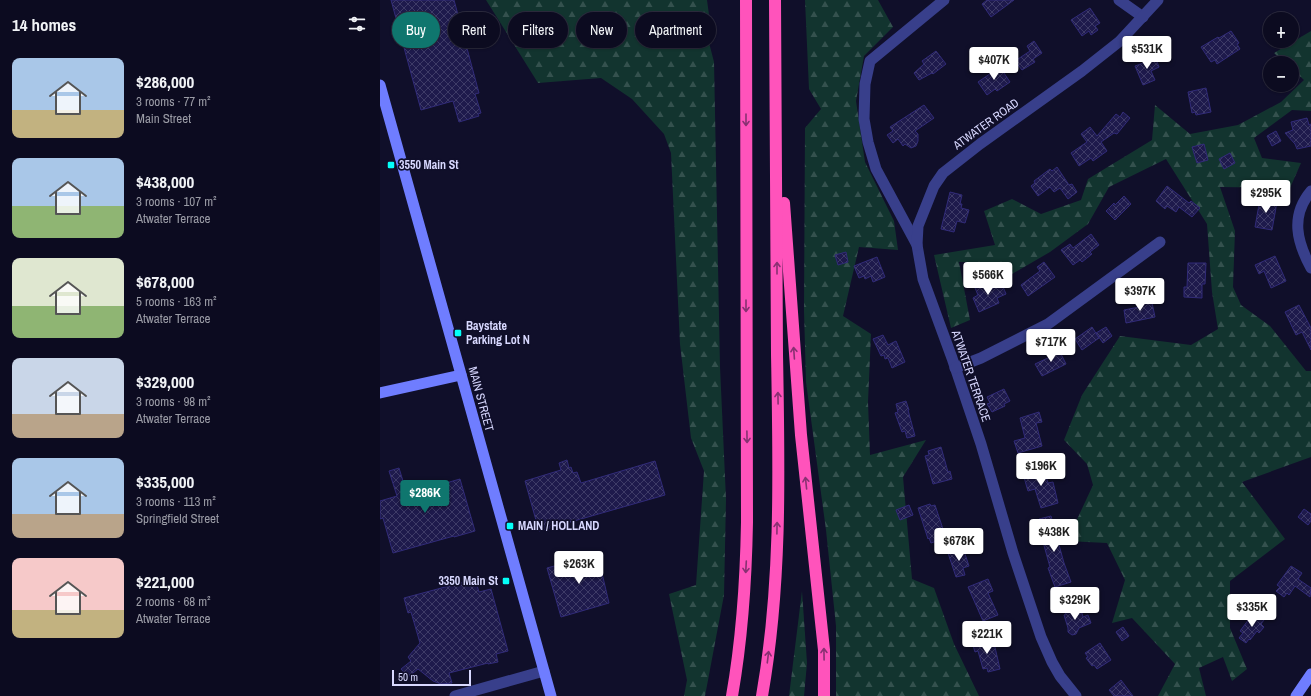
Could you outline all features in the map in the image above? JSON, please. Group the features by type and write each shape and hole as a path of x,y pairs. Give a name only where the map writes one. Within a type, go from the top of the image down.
{"highway":[{"path":"742,0 746,81"},
{"path":"732,696 743,611 747,528 746,0"},
{"path":"762,696 772,624 777,542 778,409 775,0"},
{"path":"776,85 801,434 824,650 823,695"}],"main road":[{"name":"MAIN STREET","path":"380,85 551,696"},
{"path":"380,393 461,375"},
{"path":"1296,696 1311,674"}],"street":[{"name":"ATWATER TERRACE","path":"944,0 870,61 865,84 864,119 868,142 876,169 916,245 923,279 981,444 1013,553 1041,637 1060,676 1076,696"},
{"path":"1119,0 1143,17"},
{"name":"ATWATER ROAD","path":"916,245 918,226 934,186 943,173 980,144 1088,67 1120,41 1158,0"},
{"path":"1311,191 1298,214 1298,229 1302,252 1311,268"},
{"path":"955,368 981,358 1048,324 1160,242"},
{"path":"455,696 544,671"}],"green space":[{"path":"486,0 707,0 709,12 635,12 635,48 710,48 714,62 720,367 726,499 724,595 705,696 684,696 687,680 669,594 696,585 704,471 691,438 680,344 671,153 664,134 632,99 601,78 538,83 516,48 568,48 568,12 508,12 508,35 500,22 500,12 494,12"},
{"path":"805,0 878,0 893,27 864,56 856,101 865,162 894,221 898,250 859,247 843,316 871,334 868,402 870,455 926,440 903,477 912,579 934,588 954,644 979,696 836,696 836,626 826,530 806,382 804,311 805,128 821,109 809,89"},
{"path":"1311,31 1311,111 1292,110 1254,138 1262,158 1301,163 1290,188 1220,187 1235,231 1233,287 1241,305 1270,326 1306,371 1311,371 1311,457 1242,482 1285,539 1230,581 1230,628 1247,669 1232,681 1223,657 1199,668 1206,696 1158,696 1175,664 1132,618 1112,623 1125,580 1107,543 1067,541 1093,485 1087,464 1064,440 1082,395 1120,336 1191,345 1218,329 1212,292 1207,224 1166,159 1109,187 1088,224 1050,252 1005,278 990,262 959,262 970,320 951,328 934,255 995,245 984,211 1012,199 1041,214 1081,200 1088,179 1152,140 1155,105 1190,134 1238,125 1281,102 1291,92 1299,92 1299,85 1304,80 1299,75 1299,56 1277,56 1274,53 1282,48 1299,48 1299,38"},
{"path":"802,591 807,663 804,696 789,696"}],"building":[{"path":"391,0 454,0 457,12 448,12 448,48 467,48 479,93 475,94 481,113 478,114 479,116 459,122 453,101 421,110 404,48 440,48 440,12 394,12"},
{"path":"987,0 1014,0 991,17 982,4"},
{"path":"1090,8 1100,23 1095,26 1098,30 1091,35 1089,31 1082,36 1071,20"},
{"path":"1231,31 1239,43 1237,44 1240,49 1217,64 1215,60 1211,62 1201,47"},
{"path":"1034,41 1042,53 1033,59 1035,62 1022,70 1015,61 1030,51 1027,46"},
{"path":"936,51 946,64 933,74 932,73 919,80 914,73 924,64 922,61"},
{"path":"1154,54 1159,67 1151,71 1155,80 1143,85 1135,66 1146,62 1145,58"},
{"path":"1000,67 1010,82 997,91 995,89 987,95 978,82"},
{"path":"1206,88 1211,112 1196,115 1195,112 1192,113 1188,92"},
{"path":"924,105 934,118 915,131 918,134 916,146 911,148 905,144 903,146 898,139 893,143 887,135 893,131 890,127"},
{"path":"1123,112 1130,118 1117,134 1114,133 1101,142 1107,151 1093,161 1091,158 1079,166 1071,153 1087,142 1081,134 1090,127 1097,136 1116,114 1120,117"},
{"path":"1307,118 1309,125 1311,124 1311,146 1297,149 1295,144 1285,133 1293,130 1291,122"},
{"path":"1276,131 1281,141 1272,146 1267,136"},
{"path":"1204,144 1208,160 1197,163 1192,147"},
{"path":"1230,153 1235,163 1224,169 1219,159"},
{"path":"1057,167 1069,185 1072,184 1077,192 1068,199 1060,188 1054,192 1050,187 1038,196 1031,186 1035,183 1034,181 1050,169 1052,171"},
{"path":"1167,186 1189,203 1191,201 1200,208 1192,217 1179,207 1176,212 1167,206 1165,209 1156,201"},
{"path":"950,192 962,195 960,204 962,204 961,208 969,210 965,223 957,221 954,232 941,229"},
{"path":"1124,196 1131,204 1115,220 1106,211"},
{"path":"1260,199 1277,202 1272,230 1255,227"},
{"path":"1091,234 1099,245 1090,252 1092,254 1082,262 1080,260 1073,265 1061,250 1070,244 1073,248"},
{"path":"846,252 848,262 838,265 835,255"},
{"path":"1275,256 1286,281 1271,288 1264,271 1259,274 1255,265"},
{"path":"877,257 885,277 873,282 871,276 865,279 864,276 859,278 854,266"},
{"path":"1044,262 1055,277 1028,296 1021,285 1040,271 1037,267"},
{"path":"1188,263 1206,263 1205,284 1202,284 1202,298 1184,297 1184,287 1187,287"},
{"path":"988,282 991,289 1002,284 1006,294 997,298 999,303 979,312 973,298 978,295 975,288"},
{"path":"1151,298 1155,317 1126,323 1124,310 1139,307 1138,301"},
{"path":"1299,305 1311,328 1311,350 1302,332 1296,335 1285,312"},
{"path":"1092,327 1099,338 1082,350 1075,339"},
{"path":"1106,327 1112,336 1103,343 1096,333"},
{"path":"883,335 888,345 896,341 905,362 892,368 888,358 885,359 884,355 881,356 873,339"},
{"path":"1058,348 1066,364 1042,376 1035,364 1052,356 1050,352"},
{"path":"1004,389 1010,401 1004,404 1005,406 992,412 987,404 990,403 987,397"},
{"path":"906,401 915,436 907,438 905,431 902,432 895,413 898,412 896,404"},
{"path":"1039,412 1042,422 1036,423 1042,446 1018,453 1014,441 1025,438 1020,418"},
{"path":"941,447 948,472 950,471 952,479 933,484 925,456 929,455 928,451"},
{"path":"567,460 569,468 571,467 573,473 577,472 581,483 655,461 665,495 539,531 525,481 561,470 559,463"},
{"path":"1043,467 1048,483 1053,482 1058,503 1041,508 1035,489 1028,491 1023,474"},
{"path":"399,468 407,494 460,479 475,531 393,553 383,518 380,519 380,501 397,496 389,471"},
{"path":"930,504 931,506 935,505 946,538 931,543 929,538 928,539 918,508"},
{"path":"909,505 913,515 900,520 896,510"},
{"path":"1304,509 1311,514 1311,521 1308,525 1298,517"},
{"path":"1051,516 1071,582 1055,587 1048,568 1050,567 1040,531 1042,531 1039,519"},
{"path":"963,548 969,566 963,568 965,575 956,577 948,553"},
{"path":"597,552 609,603 561,617 547,568 580,559 580,557"},
{"path":"1291,566 1302,573 1298,579 1311,588 1310,597 1295,586 1289,595 1287,593 1284,597 1276,591 1280,587 1277,585"},
{"path":"475,579 479,592 491,589 508,651 496,654 498,662 488,663 449,673 452,683 441,684 433,681 418,669 408,677 401,669 411,661 408,657 420,643 411,612 408,613 404,598"},
{"path":"988,579 993,591 988,593 998,615 983,621 968,587"},
{"path":"1073,608 1074,611 1076,610 1078,615 1082,613 1083,617 1088,615 1091,623 1079,628 1076,634 1072,635 1068,632 1064,615 1066,614 1064,610"},
{"path":"1256,613 1264,620 1261,624 1264,627 1259,633 1257,631 1246,643 1239,638 1243,633 1240,631 1249,619 1250,620"},
{"path":"1123,627 1129,636 1122,641 1116,632"},
{"path":"985,638 987,645 994,643 1000,669 988,672 987,668 983,669 978,651 975,652 972,642"},
{"path":"1100,643 1111,660 1097,669 1094,665 1092,666 1086,658 1088,657 1085,653"},
{"path":"1121,680 1133,696 1114,696 1109,690"}],"place":[{"name":"3550 Main St","path":"391,165"},
{"name":"Baystate Parking Lot N","path":"458,333"},
{"name":"MAIN / HOLLAND","path":"510,526"},
{"name":"3350 Main St","path":"506,581"}]}
